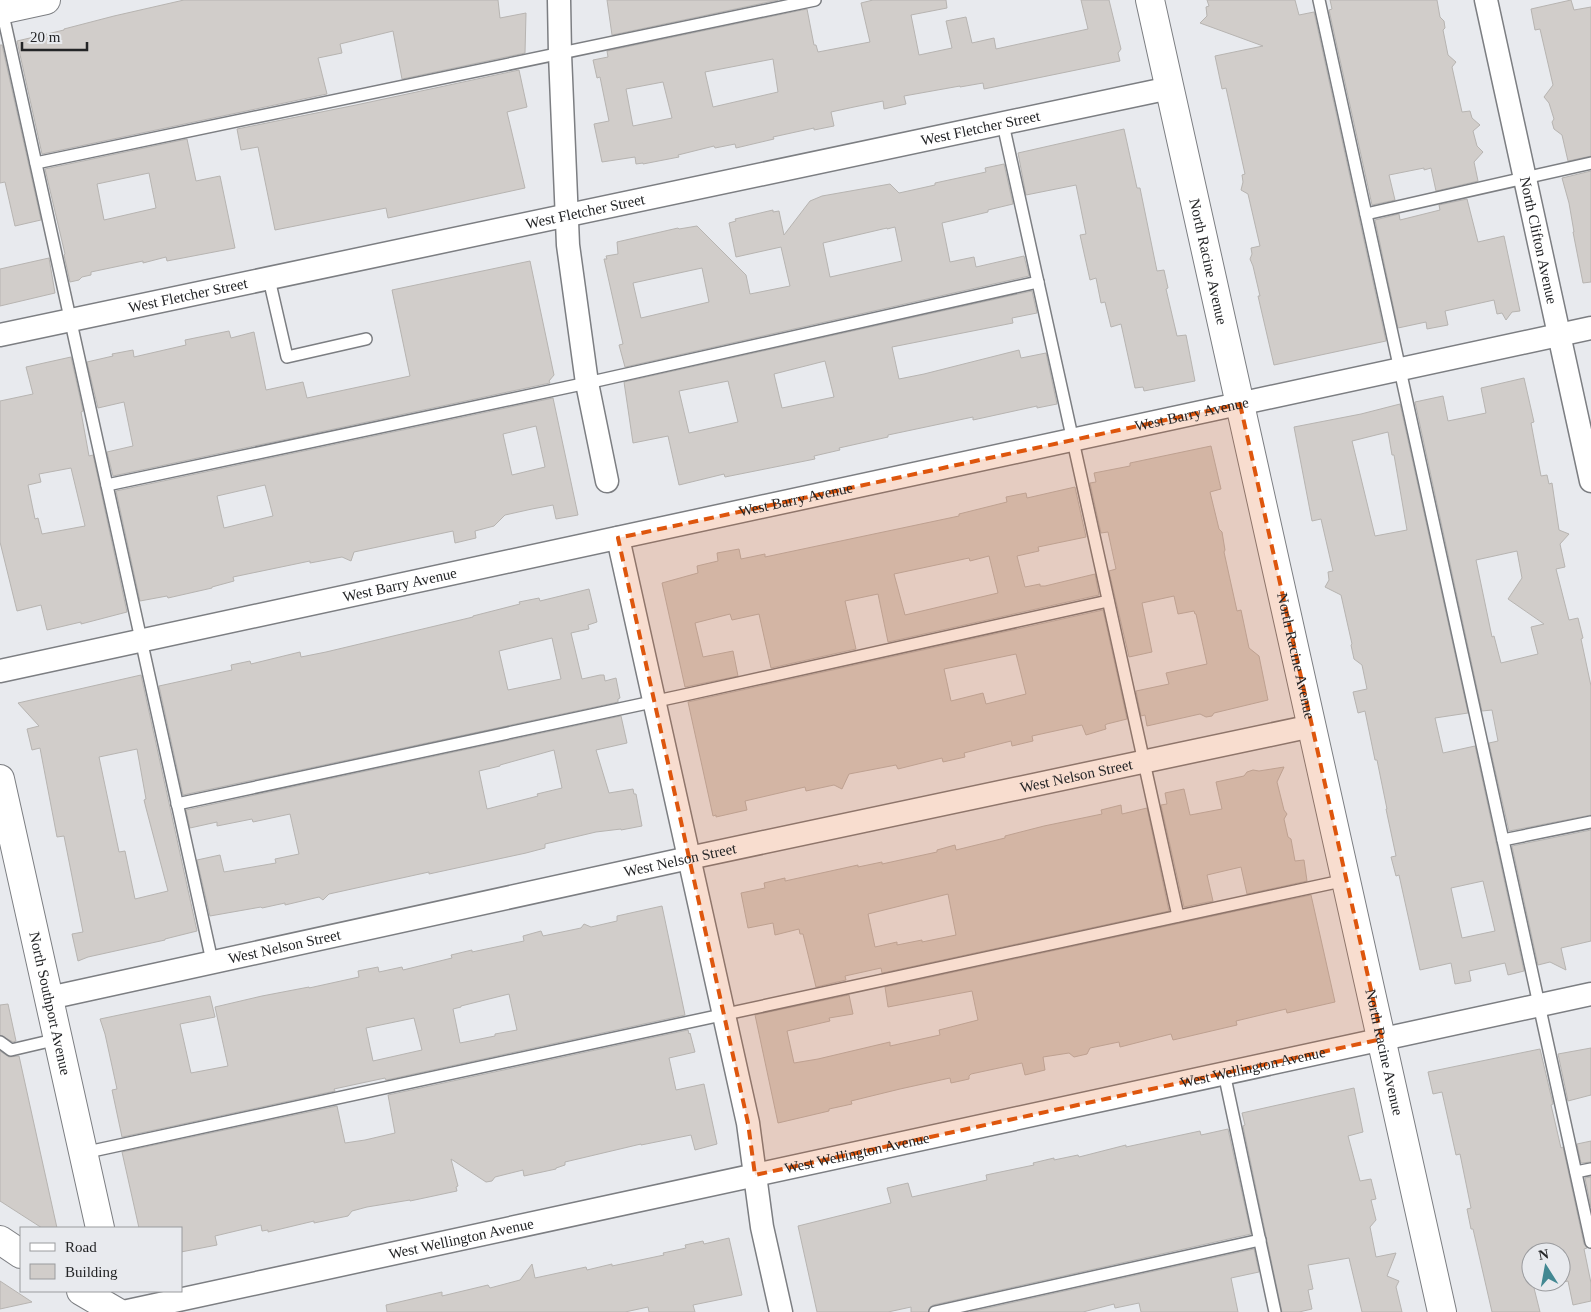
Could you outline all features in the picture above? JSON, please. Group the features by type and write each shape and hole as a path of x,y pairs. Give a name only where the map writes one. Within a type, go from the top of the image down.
{"street":[{"path":"1,10 46,0"},
{"path":"559,0 568,244 587,383 607,481"},
{"name":"North Racine Avenue","path":"1150,0 1442,1312"},
{"name":"North Clifton Avenue","path":"1486,0 1591,481"},
{"name":"West Fletcher Street","path":"0,335 1170,88"},
{"name":"West Barry Avenue","path":"0,670 1591,328"},
{"path":"618,538 748,1123 762,1227 781,1312"},
{"name":"West Nelson Street","path":"48,998 689,858 1312,726"},
{"name":"North Southport Avenue","path":"0,779 100,1227"},
{"name":"West Wellington Avenue","path":"123,1312 1591,994"},
{"path":"0,1240 20,1253"},
{"path":"83,1292 117,1312"},
{"path":"114,1292 117,1312"}],"lane":[{"path":"36,163 815,0"},
{"path":"1320,0 1591,1242"},
{"path":"1,10 212,961"},
{"path":"1003,124 1178,916"},
{"path":"1366,214 1591,163"},
{"path":"269,279 287,357 366,340"},
{"path":"107,485 587,383 1038,282"},
{"path":"177,804 654,702 1108,601"},
{"path":"1503,840 1591,822"},
{"path":"83,1153 1346,880"},
{"path":"0,1042 11,1050 58,1039"},
{"path":"1224,1074 1275,1312"},
{"path":"1576,1172 1591,1169"},
{"path":"936,1312 1260,1240"}],"highlighted area":[{"path":"1240,404 1382,1039 755,1175 748,1123 618,538"}],"building":[{"path":"184,0 498,0 500,18 526,13 525,53 402,79 393,31 340,44 342,53 318,58 327,94 42,154 17,41"},
{"path":"607,0 778,0 612,35"},
{"path":"873,0 946,0 947,8 911,15 919,55 952,48 946,21 966,17 972,43 994,38 996,49 1088,29 1081,0 1109,0 1121,49 1118,53 1120,61 984,89 983,83 904,96 906,104 884,109 883,101 831,112 834,126 814,130 814,128 773,137 774,139 736,148 735,144 715,148 714,146 678,155 679,157 643,164 636,164 635,157 602,162 594,124 609,121 600,77 597,78 593,60 608,57 607,51 807,9 814,45 816,45 818,52 870,42 861,3","holes":["773,59 778,92 713,107 705,72","663,82 672,118 633,126 626,89"]},
{"path":"1207,0 1295,0 1299,15 1314,12 1386,341 1274,365 1258,296 1260,296 1250,259 1252,254 1251,248 1260,246 1248,194 1241,190 1242,175 1245,174 1226,88 1222,89 1215,56 1263,46 1200,23 1207,16 1206,7 1209,6"},
{"path":"1330,0 1437,0 1440,17 1444,21 1445,28 1443,30 1448,55 1456,62 1452,67 1462,112 1470,111 1472,118 1480,125 1473,131 1477,146 1483,152 1474,162 1478,181 1436,191 1431,168 1389,175 1395,200 1372,205 1329,10 1332,9"},
{"path":"1571,0 1574,10 1591,7 1591,156 1568,161 1562,135 1554,129 1552,122 1554,119 1549,103 1544,97 1553,85 1540,29 1535,30 1531,9"},
{"path":"0,45 2,45 41,220 15,226 5,182 0,183"},
{"path":"519,70 527,107 507,112 525,188 388,218 386,208 275,230 258,147 241,150 237,129"},
{"path":"1124,129 1137,188 1140,188 1157,271 1164,270 1168,288 1166,289 1177,336 1186,335 1195,381 1144,391 1143,387 1135,388 1121,324 1111,327 1105,302 1101,303 1096,278 1090,280 1080,235 1086,234 1076,185 1026,195 1018,153"},
{"path":"187,139 196,181 220,176 235,248 167,261 166,257 143,263 143,261 91,272 91,275 70,282 45,169","holes":["149,173 156,208 104,220 97,184"]},
{"path":"1004,164 1013,204 942,223 950,262 974,257 976,267 1024,256 1029,276 625,367 619,345 623,344 604,259 607,259 606,256 618,254 617,242 678,228 697,226 746,275 750,294 790,286 781,247 736,257 729,223 736,221 735,219 773,210 773,212 779,211 784,235 810,201 822,196 890,184 899,193 986,172 985,168","holes":["895,227 902,261 830,277 823,243","702,268 709,302 641,318 633,283"]},
{"path":"1591,171 1591,282 1583,283 1569,203 1562,178"},
{"path":"1467,199 1478,242 1504,236 1520,311 1512,312 1506,320 1502,313 1497,314 1494,300 1445,311 1448,325 1427,329 1426,322 1398,328 1375,220 1399,214 1400,220 1440,210 1439,205"},
{"path":"49,258 55,293 0,306 0,269"},
{"path":"530,261 554,375 549,381 550,383 113,476 107,452 133,446 124,402 98,408 87,362 133,350 134,357 186,345 185,340 229,331 231,338 254,332 266,390 303,382 307,398 410,376 392,290"},
{"path":"1032,291 1037,313 1012,318 1013,323 892,347 899,379 1019,350 1021,358 1046,353 1057,404 1037,408 1037,406 973,420 973,417 888,435 888,437 839,448 840,450 814,456 815,459 725,477 724,474 679,485 668,436 633,443 624,382","holes":["825,361 834,397 782,408 774,374","728,381 738,422 689,433 679,391"]},
{"path":"71,357 83,411 81,412 89,456 93,455 127,612 81,624 81,622 47,630 41,605 17,611 0,542 0,401 33,394 26,367","holes":["71,468 85,526 42,534 38,518 35,519 28,485 41,482 39,474"]},
{"path":"1524,378 1534,422 1531,423 1541,476 1547,475 1549,484 1552,483 1559,530 1569,534 1560,544 1565,567 1556,569 1569,620 1578,618 1591,686 1591,815 1509,831 1489,743 1498,741 1492,710 1482,711 1415,402 1443,396 1448,421 1486,413 1481,388","holes":["1517,551 1522,578 1508,599 1544,624 1531,627 1538,654 1501,663 1494,636 1492,637 1476,560"]},
{"path":"553,398 578,515 556,519 553,505 532,509 505,515 494,526 475,531 476,538 455,543 453,531 354,552 351,561 342,557 310,563 310,561 233,577 234,581 212,588 168,598 167,596 140,601 116,491","holes":["536,426 545,467 512,475 503,434","265,485 273,516 224,528 217,496"]},
{"path":"1400,404 1468,713 1435,718 1443,753 1475,746 1524,971 1508,975 1505,963 1469,971 1471,981 1455,984 1451,963 1420,970 1399,875 1396,876 1391,857 1396,856 1377,760 1375,760 1365,711 1358,713 1353,692 1367,689 1362,665 1354,659 1341,595 1325,587 1329,580 1328,572 1333,571 1321,519 1312,521 1294,427 1361,414","holes":["1388,432 1392,455 1394,455 1407,530 1375,536 1352,441","1483,881 1495,931 1462,938 1451,888"]},
{"path":"1211,446 1221,489 1210,492 1219,529 1222,532 1224,552 1237,611 1241,610 1249,648 1259,656 1268,700 1214,713 1212,716 1206,717 1200,714 1147,726 1145,715 1141,716 1136,691 1169,684 1166,673 1207,664 1196,614 1194,611 1178,614 1174,596 1142,603 1152,652 1129,657 1109,571 1116,569 1108,532 1101,533 1090,483 1096,482 1094,473 1130,466 1130,463"},
{"path":"1075,487 1086,537 1038,547 1039,551 1017,556 1025,587 1040,584 1040,586 1045,586 1095,574 1099,595 888,642 878,594 845,601 856,649 771,668 759,614 732,620 730,614 695,623 703,657 733,651 738,676 685,687 662,583 698,573 697,566 718,561 717,553 739,549 741,559 765,554 765,557 959,516 959,514 1007,502 1006,497 1026,493 1027,498","holes":["989,556 998,593 905,615 894,574 969,558 970,561"]},
{"path":"589,589 597,622 588,625 589,629 571,633 582,679 600,675 604,675 605,681 616,678 620,698 618,702 183,795 159,686 232,670 231,665 250,661 251,664 300,652 301,657 326,652 473,617 520,604 519,602 539,598 540,601","holes":["552,638 561,679 508,690 499,651"]},
{"path":"1103,610 1127,719 1107,724 1105,725 1106,729 1086,735 1082,725 1032,736 1033,741 1012,746 1011,741 964,753 965,757 943,762 942,758 898,769 896,765 849,774 842,789 834,785 806,791 805,787 745,801 747,810 716,817 716,815 713,816 688,702","holes":["1016,654 1026,694 986,704 983,693 951,701 944,669"]},
{"path":"141,675 197,931 78,961 72,934 83,932 64,836 57,837 40,748 32,750 27,729 39,726 18,703","holes":["137,749 146,799 144,800 168,891 135,899 125,851 119,852 99,757"]},
{"path":"621,716 627,743 596,750 609,793 633,789 634,794 636,794 642,826 596,832 545,844 545,848 526,853 329,894 323,900 319,897 285,905 285,903 210,916 197,860 220,855 224,872 276,863 275,859 299,854 290,814 253,822 252,819 217,826 217,822 190,828 186,810","holes":["554,750 562,788 487,809 479,771"]},
{"path":"1284,767 1277,782 1284,810 1287,814 1284,819 1288,837 1291,839 1295,861 1304,860 1307,881 1247,894 1241,867 1207,875 1213,901 1184,907 1161,805 1167,804 1165,793 1184,789 1190,815 1222,809 1216,782 1244,776 1247,772 1253,770 1259,771"},
{"path":"1121,805 1122,814 1147,808 1169,911 882,973 881,968 845,976 846,980 816,987 803,934 800,934 799,929 775,935 773,923 748,928 741,893 765,888 764,883 785,878 785,881 858,865 858,867 882,862 882,864 937,852 937,850 955,845 956,850 1044,826 1102,814 1101,810","holes":["948,894 956,935 922,942 922,940 897,945 897,942 875,947 868,914"]},
{"path":"1591,830 1591,941 1561,948 1566,970 1550,962 1538,965 1512,846"},
{"path":"1311,895 1335,1002 1287,1013 1286,1009 1236,1021 1237,1025 1173,1040 1171,1034 1120,1047 1119,1042 1090,1048 1087,1054 1074,1057 1069,1053 1043,1057 1045,1070 1025,1075 1022,1063 971,1074 969,1079 951,1083 950,1078 851,1101 852,1104 829,1109 829,1111 778,1123 755,1015 849,995 853,1014 829,1018 830,1021 787,1031 794,1063 890,1042 890,1046 940,1035 939,1030 978,1020 972,991 888,1007 885,987"},
{"path":"662,906 685,1015 386,1080 385,1078 357,1084 334,1089 335,1091 122,1137 112,1090 117,1089 100,1019 210,996 215,1017 180,1024 191,1073 228,1066 215,1007 359,977 358,971 378,967 379,972 402,967 403,970 452,958 451,955 524,941 523,936 541,931 543,936 581,928 584,924 591,927 617,921 617,916","holes":["509,994 517,1030 460,1043 453,1009","414,1018 422,1050 373,1061 366,1028"]},
{"path":"8,1004 16,1041 13,1042 0,1035 0,1005"},
{"path":"688,1030 695,1052 669,1058 676,1090 704,1084 717,1144 695,1150 691,1135 641,1144 565,1162 565,1165 556,1169 524,1176 523,1170 495,1177 492,1181 486,1182 451,1159 458,1186 456,1187 457,1191 410,1201 367,1207 352,1211 348,1216 314,1223 314,1221 268,1232 268,1230 262,1231 261,1225 215,1236 217,1245 182,1252 182,1227 139,1227 122,1152 337,1106 345,1143 365,1140 395,1133 388,1095"},
{"path":"1591,1048 1591,1095 1568,1101 1558,1054"},
{"path":"1540,1049 1561,1148 1563,1147 1584,1244 1587,1248 1584,1249 1591,1283 1591,1301 1573,1305 1570,1292 1571,1242 1521,1242 1521,1292 1535,1292 1540,1312 1492,1312 1473,1229 1471,1229 1467,1209 1471,1208 1460,1154 1456,1155 1442,1092 1433,1094 1428,1072"},
{"path":"0,1051 9,1057 19,1056 57,1227 40,1227 0,1201"},
{"path":"1354,1088 1363,1132 1348,1136 1360,1181 1371,1179 1376,1199 1371,1200 1376,1220 1370,1227 1376,1257 1396,1253 1387,1276 1399,1281 1396,1287 1402,1312 1362,1312 1349,1258 1308,1265 1313,1289 1308,1290 1312,1309 1299,1312 1282,1312 1243,1126 1245,1125 1242,1113"},
{"path":"1228,1129 1251,1234 933,1305 928,1312 911,1312 911,1307 888,1312 817,1312 798,1226 891,1203 887,1188 908,1183 912,1197 987,1180 986,1175 1034,1165 1033,1163 1054,1158 1054,1160 1078,1155 1079,1157 1126,1145 1126,1147 1200,1131 1201,1135"},
{"path":"1591,1141 1591,1162 1581,1163 1577,1144"},
{"path":"1591,1177 1591,1207 1585,1178"},
{"path":"729,1238 742,1295 693,1305 695,1312 649,1312 648,1307 625,1312 387,1312 386,1305 442,1292 442,1296 488,1285 490,1288 520,1280 532,1264 535,1278 586,1267 587,1270 612,1264 612,1266 664,1255 663,1253 686,1248 685,1245 703,1241 704,1244"},
{"path":"1254,1249 1259,1272 1231,1278 1238,1312 1141,1312 1139,1303 1115,1308 1114,1304 1083,1312 970,1312"},
{"path":"0,1281 32,1302 0,1309"}]}
